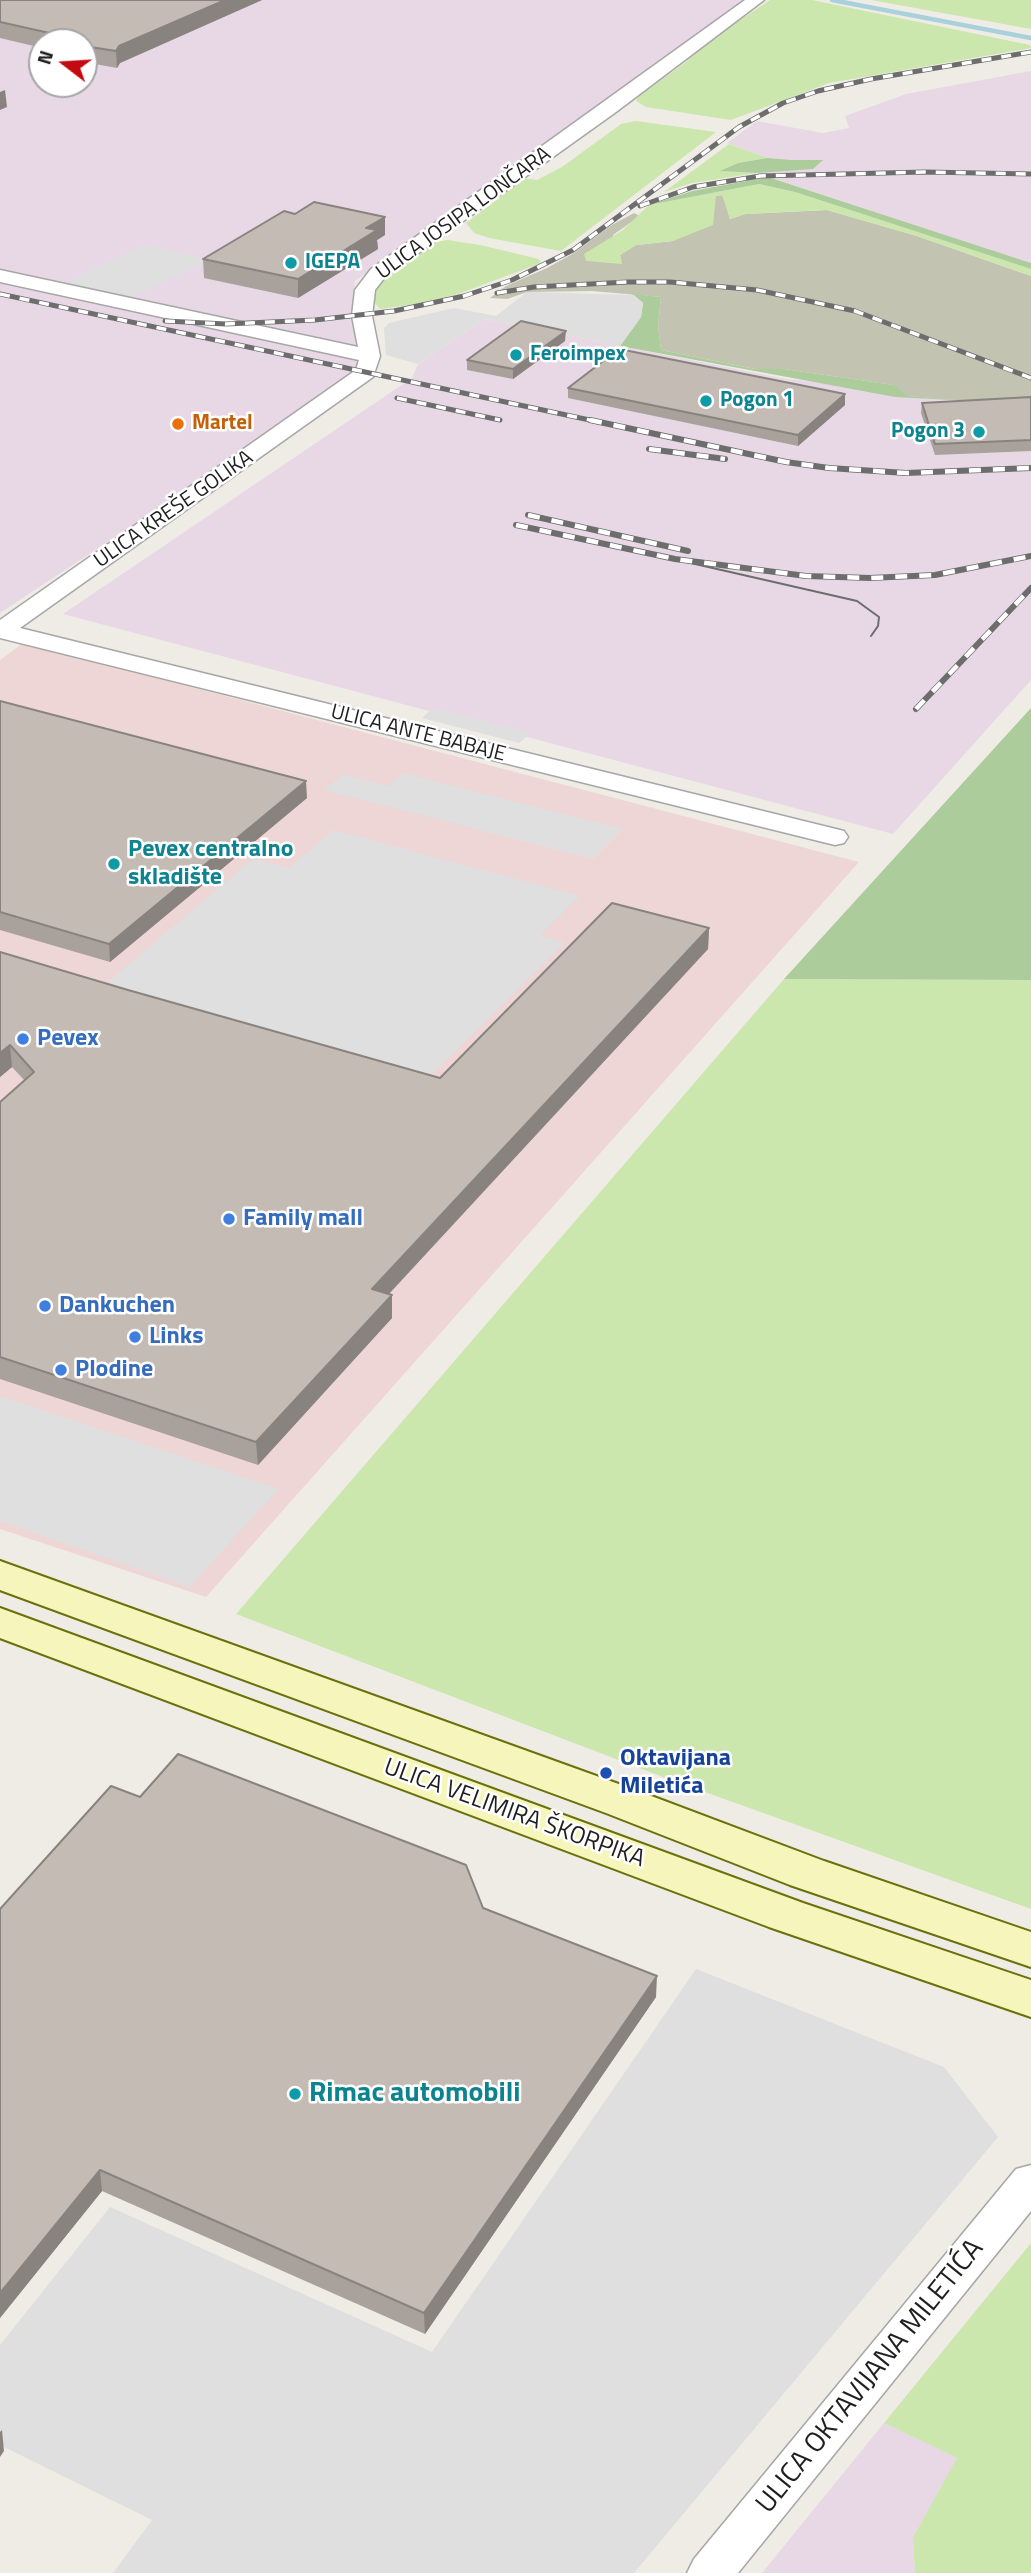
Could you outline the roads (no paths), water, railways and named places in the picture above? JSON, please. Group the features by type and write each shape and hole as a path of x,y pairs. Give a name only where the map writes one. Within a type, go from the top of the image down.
{"main road":[{"name":"ULICA VELIMIRA ŠKORPIKA","path":"0,1575 807,1872 1031,1950"},
{"name":"ULICA VELIMIRA ŠKORPIKA","path":"0,1622 786,1915 1031,1999"}],"street":[{"name":"ULICA JOSIPA LONČARA","path":"370,356 362,316 365,290 378,273 756,0"},
{"path":"0,276 370,356"},
{"name":"ULICA KREŠE GOLIKA","path":"1,631 334,398 366,373 370,356"},
{"name":"ULICA ANTE BABAJE","path":"1,631 835,837"},
{"name":"ULICA OKTAVIJANA MILETIĆA","path":"710,2573 1031,2180"}],"waterway":[{"path":"832,0 1031,38"}],"tram line":[{"path":"647,553 857,601 879,617 878,626 871,636"}],"railway":[{"path":"165,321 226,324 315,320 394,311 464,296 512,280 573,250 739,127 783,103 818,91 871,79 1031,52"},
{"path":"640,206 693,187 760,176 925,172 1031,174"},
{"path":"497,293 534,287 628,282 670,282 757,290 855,311 1031,378"},
{"path":"0,294 599,422"},
{"path":"397,398 500,420"},
{"path":"590,420 786,462 829,468 906,473 1031,468"},
{"path":"649,449 725,459"},
{"path":"528,515 688,551"},
{"path":"516,525 675,559 806,576 870,578 935,575 1031,556"},
{"path":"916,709 1031,588"}],"place":[{"name":"IGEPA","path":"291,263"},
{"name":"Feroimpex","path":"516,355"},
{"name":"Pogon 1","path":"706,401"},
{"name":"Martel","path":"178,424"},
{"name":"Pogon 3","path":"979,432"},
{"name":"Pevex centralno skladište","path":"114,864"},
{"name":"Pevex","path":"23,1039"},
{"name":"Family mall","path":"229,1219"},
{"name":"Dankuchen","path":"45,1306"},
{"name":"Links","path":"135,1337"},
{"name":"Plodine","path":"61,1370"},
{"name":"Oktavijana Miletića","path":"606,1773"},
{"name":"Rimac automobili","path":"295,2094"}]}
